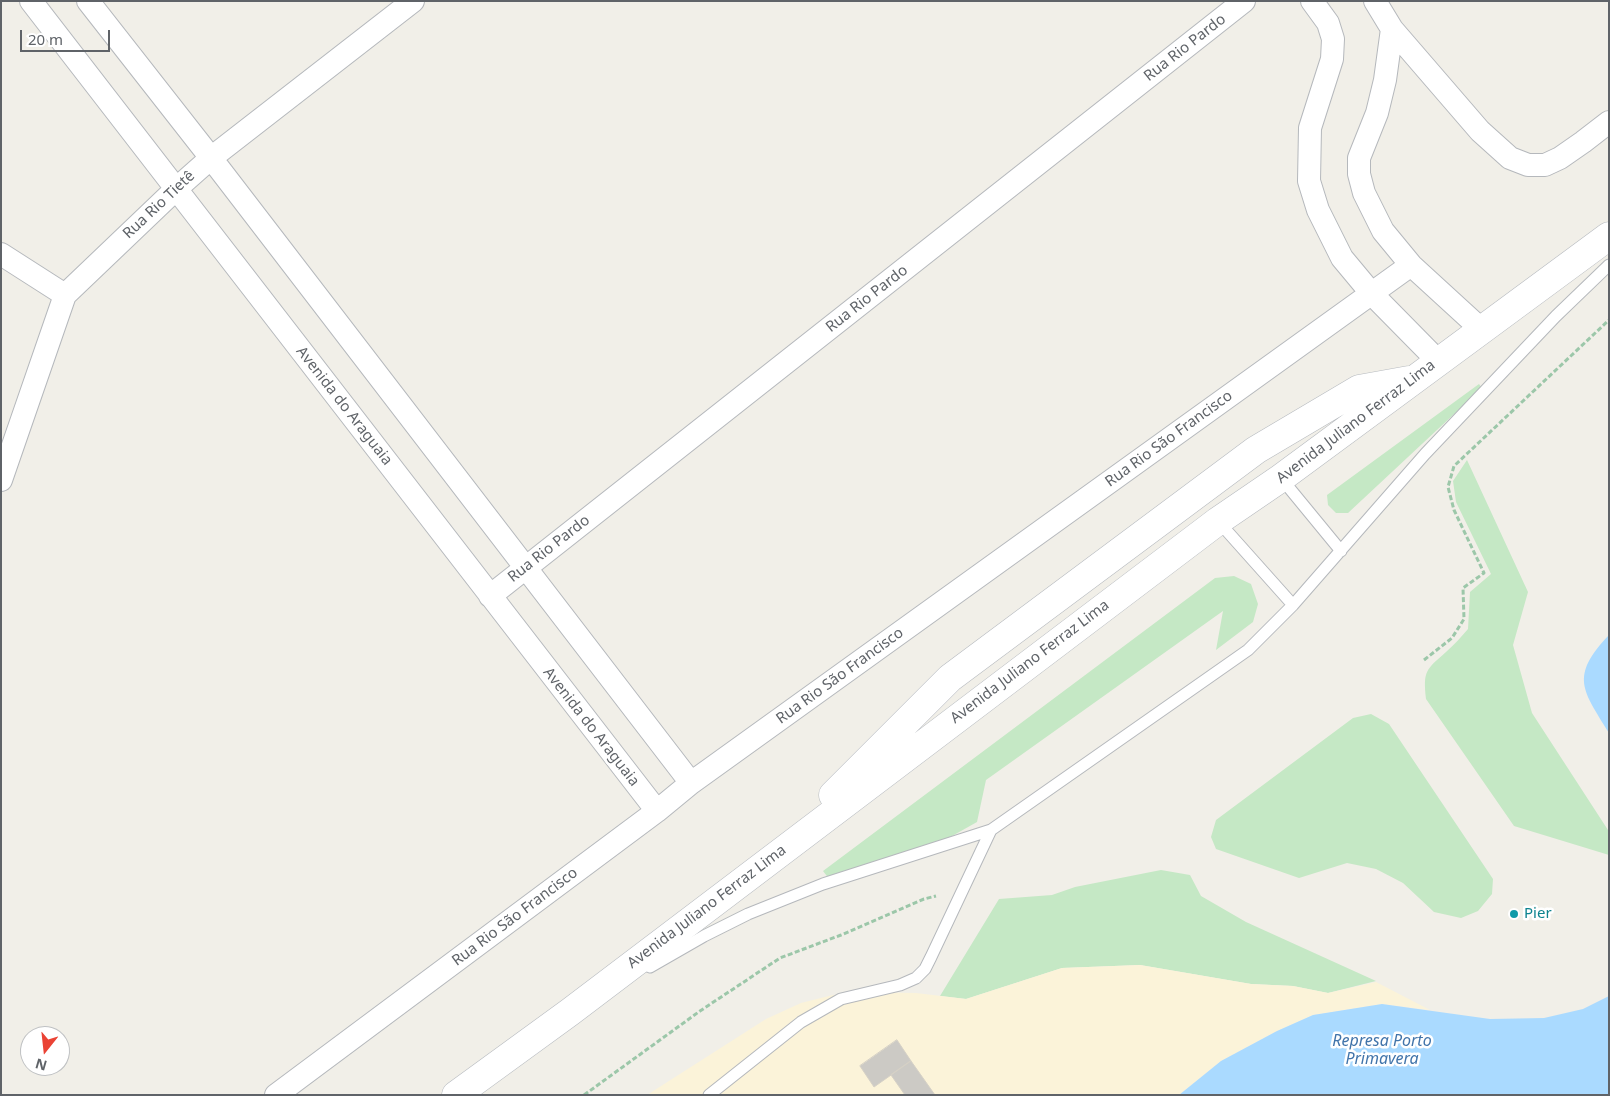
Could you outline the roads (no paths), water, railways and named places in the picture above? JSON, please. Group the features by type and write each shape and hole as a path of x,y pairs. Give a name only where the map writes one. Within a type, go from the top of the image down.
{"main road":[{"name":"Avenida Juliano Ferraz Lima","path":"456,1095 570,1012 1218,521 1281,478 1609,236"},
{"path":"773,857 859,767 950,678 1201,490 1256,450 1358,389 1415,378"},
{"path":"1256,450 1281,478"},
{"path":"1201,490 1218,521"}],"street":[{"name":"Avenida do Araguaia","path":"32,1 656,811"},
{"path":"88,1 211,158 690,783"},
{"name":"Rua Rio Tietê","path":"1,480 65,295 211,158 413,1"},
{"name":"Rua Rio Pardo","path":"490,596 1244,1"},
{"path":"1312,1 1328,23 1333,39 1332,59 1310,128 1309,181 1318,210 1342,258 1372,294 1438,362"},
{"path":"1375,1 1392,29 1480,131 1510,158 1528,164 1545,165 1576,148 1609,122"},
{"path":"1392,29 1385,80 1377,113 1359,158 1359,174 1364,193 1383,231 1412,265 1482,330"},
{"path":"1,254 65,295"},
{"name":"Rua Rio São Francisco","path":"276,1095 656,811 690,783 1412,265"}],"lane":[{"path":"570,1012 704,936 748,914 823,884 991,830 1248,650 1293,604 1425,454 1556,316 1609,265"},
{"path":"1281,478 1340,551"},
{"path":"1218,521 1293,604"},
{"path":"709,1095 801,1022 841,999 900,985 916,978 925,969 991,830"}],"water":[{"path":"1609,635 1609,733 1592,705 1584,684 1588,662"},
{"name":"Represa Porto Primavera","path":"1609,996 1609,1095 1179,1095 1221,1061 1277,1031 1313,1015 1382,1004 1490,1019 1544,1018 1583,1009"}],"place":[{"name":"Pier","path":"1514,914"}]}
